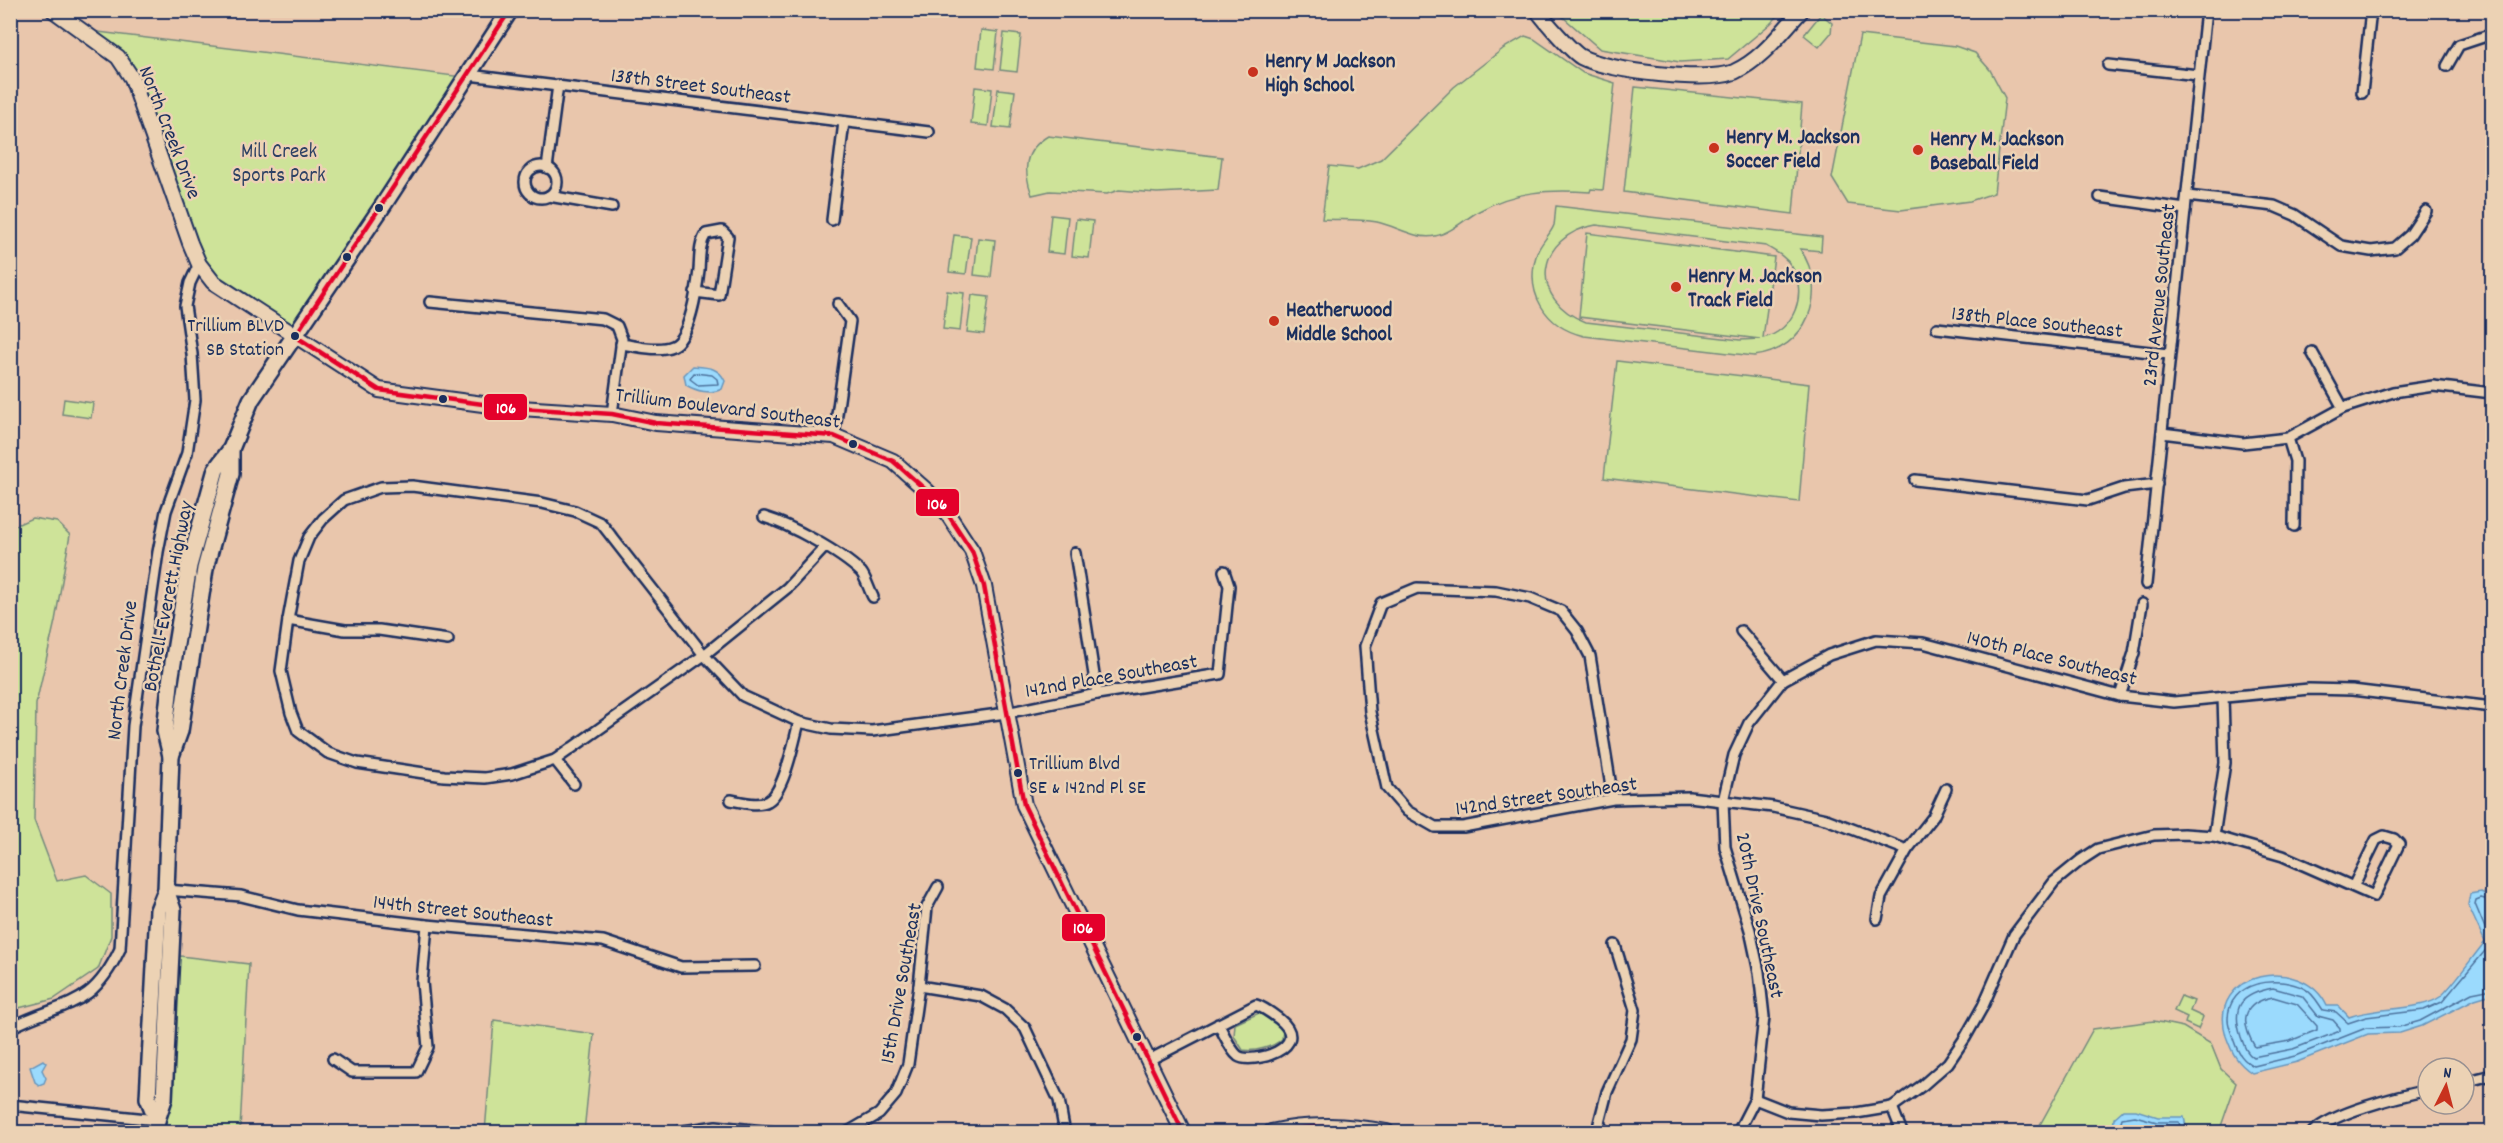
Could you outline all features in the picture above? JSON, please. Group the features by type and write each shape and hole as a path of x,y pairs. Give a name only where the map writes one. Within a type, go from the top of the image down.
{"main road":[{"name":"Bothell-Everett Highway","path":"156,1126 164,1099 173,910 166,890 171,756 180,731 205,569 231,474 231,449 251,400 296,336 510,10"}],"street":[{"name":"North Creek Drive","path":"53,10 118,57 132,78 200,264 213,282 296,336"},
{"path":"1537,10 1581,57 1620,69 1695,77 1734,72 1767,50 1802,10"},
{"name":"23rd Avenue Southeast","path":"2145,584 2206,10"},
{"path":"2362,93 2371,10"},
{"path":"2447,66 2459,45 2493,34"},
{"path":"2108,65 2198,75"},
{"name":"138th Street Southeast","path":"469,75 929,132"},
{"path":"547,168 558,85"},
{"path":"832,220 844,122"},
{"path":"549,196 557,184 555,174 542,167 532,170 525,183 534,196 539,198 549,196 612,207"},
{"path":"2187,196 2274,206 2295,215 2341,246 2371,251 2395,248 2410,235 2426,211"},
{"path":"2100,197 2186,209"},
{"path":"621,344 662,348 680,341 685,333 695,292 702,240 706,234 722,231 728,237 728,247 719,295 695,292"},
{"name":"North Creek Drive","path":"10,1028 57,1011 85,996 98,985 110,969 120,949 133,726 158,552 166,512 187,453 193,411 192,354 185,306 190,283 200,264"},
{"path":"430,302 603,319 617,326 621,344 612,414"},
{"path":"834,436 850,321 838,303"},
{"name":"138th Place Southeast","path":"1937,328 2168,354"},
{"name":"Trillium Boulevard Southeast","path":"296,336 379,390 505,407 612,414 656,423 834,436 893,461 927,491 949,516 972,551 984,586 1024,805 1183,1132"},
{"path":"2312,352 2343,408"},
{"path":"2162,433 2243,443 2288,438 2343,408 2393,392 2433,386 2493,393"},
{"path":"2288,438 2295,461 2294,526"},
{"path":"1915,480 2088,500 2124,488 2157,484"},
{"name":"142nd Place Southeast","path":"288,620 299,561 309,537 323,519 344,500 381,487 412,486 542,503 575,511 601,523 704,655 743,696 799,723 831,729 872,731 1006,713 1097,694 1220,674 1229,586 1224,571"},
{"path":"764,517 784,523 825,547 862,573 873,597"},
{"path":"448,640 379,630 345,630 288,620 281,671 291,713 298,731 328,753 357,764 444,776 485,778 512,774 555,760 704,655 787,588 825,547"},
{"path":"1075,553 1097,694"},
{"name":"142nd Street Southeast","path":"1613,799 1590,656 1577,631 1561,611 1530,598 1496,591 1417,588 1381,603 1365,646 1370,712 1387,788 1407,811 1434,827 1462,827 1613,799 1689,797 1773,807 1826,819 1907,850"},
{"path":"2120,696 2133,653 2142,604"},
{"path":"1741,631 1783,680"},
{"name":"140th Place Southeast","path":"1783,680 1829,655 1876,640 1923,643 2120,696 2174,702 2309,689 2352,690 2493,707"},
{"name":"20th Drive Southeast","path":"1738,1132 1755,1099 1764,1017 1759,972 1750,930 1725,847 1724,801 1734,755 1749,723 1783,680"},
{"path":"2214,836 2225,763 2223,697"},
{"path":"731,800 750,804 767,802 776,793 799,723"},
{"path":"555,760 574,784"},
{"path":"1877,919 1881,897 1907,850 1933,817 1946,789"},
{"path":"1755,1099 1788,1112 1821,1115 1892,1107 1923,1085 1948,1063 1965,1038 1983,1006 2014,935 2054,882 2098,849 2154,835 2214,836 2283,856 2354,885 2374,896 2399,844 2394,839 2384,836 2376,840 2354,885"},
{"name":"15th Drive Southeast","path":"848,1132 879,1114 896,1094 908,1064 927,907 938,887"},
{"name":"144th Street Southeast","path":"166,890 241,896 298,910 427,925 603,941 681,967 755,966"},
{"path":"333,1059 352,1072 416,1072 428,1047 422,982 427,925"},
{"path":"1604,1132 1599,1123 1607,1092 1631,1039 1635,1010 1616,945"},
{"path":"919,986 981,996 1005,1009 1026,1028 1059,1100 1062,1130"},
{"path":"1149,1060 1218,1024 1256,1005 1265,1008 1287,1025 1290,1033 1288,1044 1282,1050 1243,1058 1237,1055 1218,1024"},
{"path":"2476,1079 2493,1075"},
{"path":"2313,1132 2320,1126 2360,1109 2416,1093"},
{"path":"10,1105 156,1126"},
{"path":"1892,1107 1902,1132"},
{"path":"677,1132 716,1126 774,1132"},
{"path":"1271,1132 1288,1128 1350,1126 1387,1132"}],"green space":[{"path":"1556,11 1783,11 1728,59 1680,62 1600,49"},
{"path":"1821,14 1832,23 1831,33 1819,47 1804,35"},
{"path":"981,30 998,32 994,69 977,67"},
{"name":"Mill Creek Sports Park","path":"90,31 463,77 295,331 215,280 201,261 128,66"},
{"path":"1004,33 1021,35 1017,72 1000,70"},
{"name":"Henry M. Jackson Baseball Field","path":"1860,35 1955,46 1975,53 1990,70 2005,98 1994,193 1970,201 1901,210 1848,204 1832,178"},
{"path":"1525,36 1534,39 1583,73 1615,83 1603,190 1547,191 1519,195 1492,204 1452,229 1428,237 1377,222 1322,219 1329,166 1358,169 1381,159 1454,87 1504,48"},
{"path":"975,87 992,89 988,126 971,124"},
{"name":"Henry M. Jackson Soccer Field","path":"1635,87 1802,104 1793,214 1624,192"},
{"path":"998,89 1015,91 1010,129 993,127"},
{"path":"1048,136 1222,157 1218,190 1157,193 1119,190 1107,194 1050,191 1032,195 1027,177 1027,162 1034,148"},
{"path":"1556,206 1822,237 1821,251 1800,249 1809,266 1813,283 1813,300 1808,316 1800,331 1788,343 1754,356 1584,336 1570,331 1558,325 1541,306 1533,281 1537,253 1554,225","holes":["1596,225 1766,246 1790,263 1799,288 1795,310 1790,320 1774,334 1763,338 1774,257 1587,233 1579,317 1760,339 1740,340 1586,322 1567,312 1555,299 1548,285 1546,269 1551,255 1561,241 1576,231"]},
{"path":"1051,215 1068,217 1064,254 1047,252"},
{"path":"1076,219 1093,221 1089,258 1072,256"},
{"path":"954,235 971,237 966,274 949,272"},
{"path":"978,238 995,240 991,277 974,275"},
{"path":"947,291 964,293 960,331 943,329"},
{"path":"972,295 989,297 984,334 967,332"},
{"path":"1617,361 1809,384 1799,502 1604,478"},
{"path":"64,399 93,403 91,418 62,414"},
{"path":"32,518 57,522 70,535 55,621 36,704 34,820 57,881 86,875 111,894 111,936 98,969 54,999 11,1010 10,528"},
{"path":"171,955 249,964 240,1129 261,1132 154,1132"},
{"path":"2181,996 2194,1001 2190,1011 2203,1017 2198,1029 2185,1023 2187,1017 2174,1011"},
{"path":"1259,1013 1283,1030 1282,1039 1264,1048 1243,1050 1234,1036 1235,1024"},
{"path":"494,1020 594,1034 584,1132 485,1132"},
{"path":"2154,1021 2183,1027 2211,1044 2221,1069 2236,1083 2219,1132 2036,1132 2093,1029"}],"water":[{"path":"693,366 716,370 725,381 722,389 704,392 686,385 684,375"},
{"path":"2481,892 2492,898 2492,994 2475,999 2422,1026 2400,1033 2368,1034 2297,1062 2252,1073 2242,1065 2230,1048 2226,1036 2224,1014 2230,996 2243,984 2260,977 2279,975 2298,979 2315,990 2327,1006 2339,1006 2349,1017 2421,1005 2440,997 2485,942 2468,905 2470,894"},
{"path":"43,1060 46,1063 42,1070 46,1078 44,1083 39,1085 35,1082 30,1067"},
{"path":"2123,1110 2136,1110 2158,1117 2184,1117 2187,1131 2113,1132 2114,1118"}],"transit line":[{"name":"106","path":"295,336 510,10"},
{"name":"106","path":"295,336 379,390 505,407 612,414 656,423 834,436 893,461 927,491 949,516 972,551 984,586 1024,805 1183,1132"},
{"name":"106","path":"1271,1132 1329,1127 1387,1132"}],"place":[{"name":"Henry M Jackson High School","path":"1253,72"},
{"name":"Henry M. Jackson Soccer Field","path":"1714,148"},
{"name":"Henry M. Jackson Baseball Field","path":"1918,150"},
{"name":"Henry M. Jackson Track Field","path":"1676,287"},
{"name":"Heatherwood Middle School","path":"1274,321"},
{"name":"Trillium BLVD SB Station","path":"295,336"},
{"name":"Trillium Blvd SE & 142nd Pl SE","path":"1018,773"}]}
